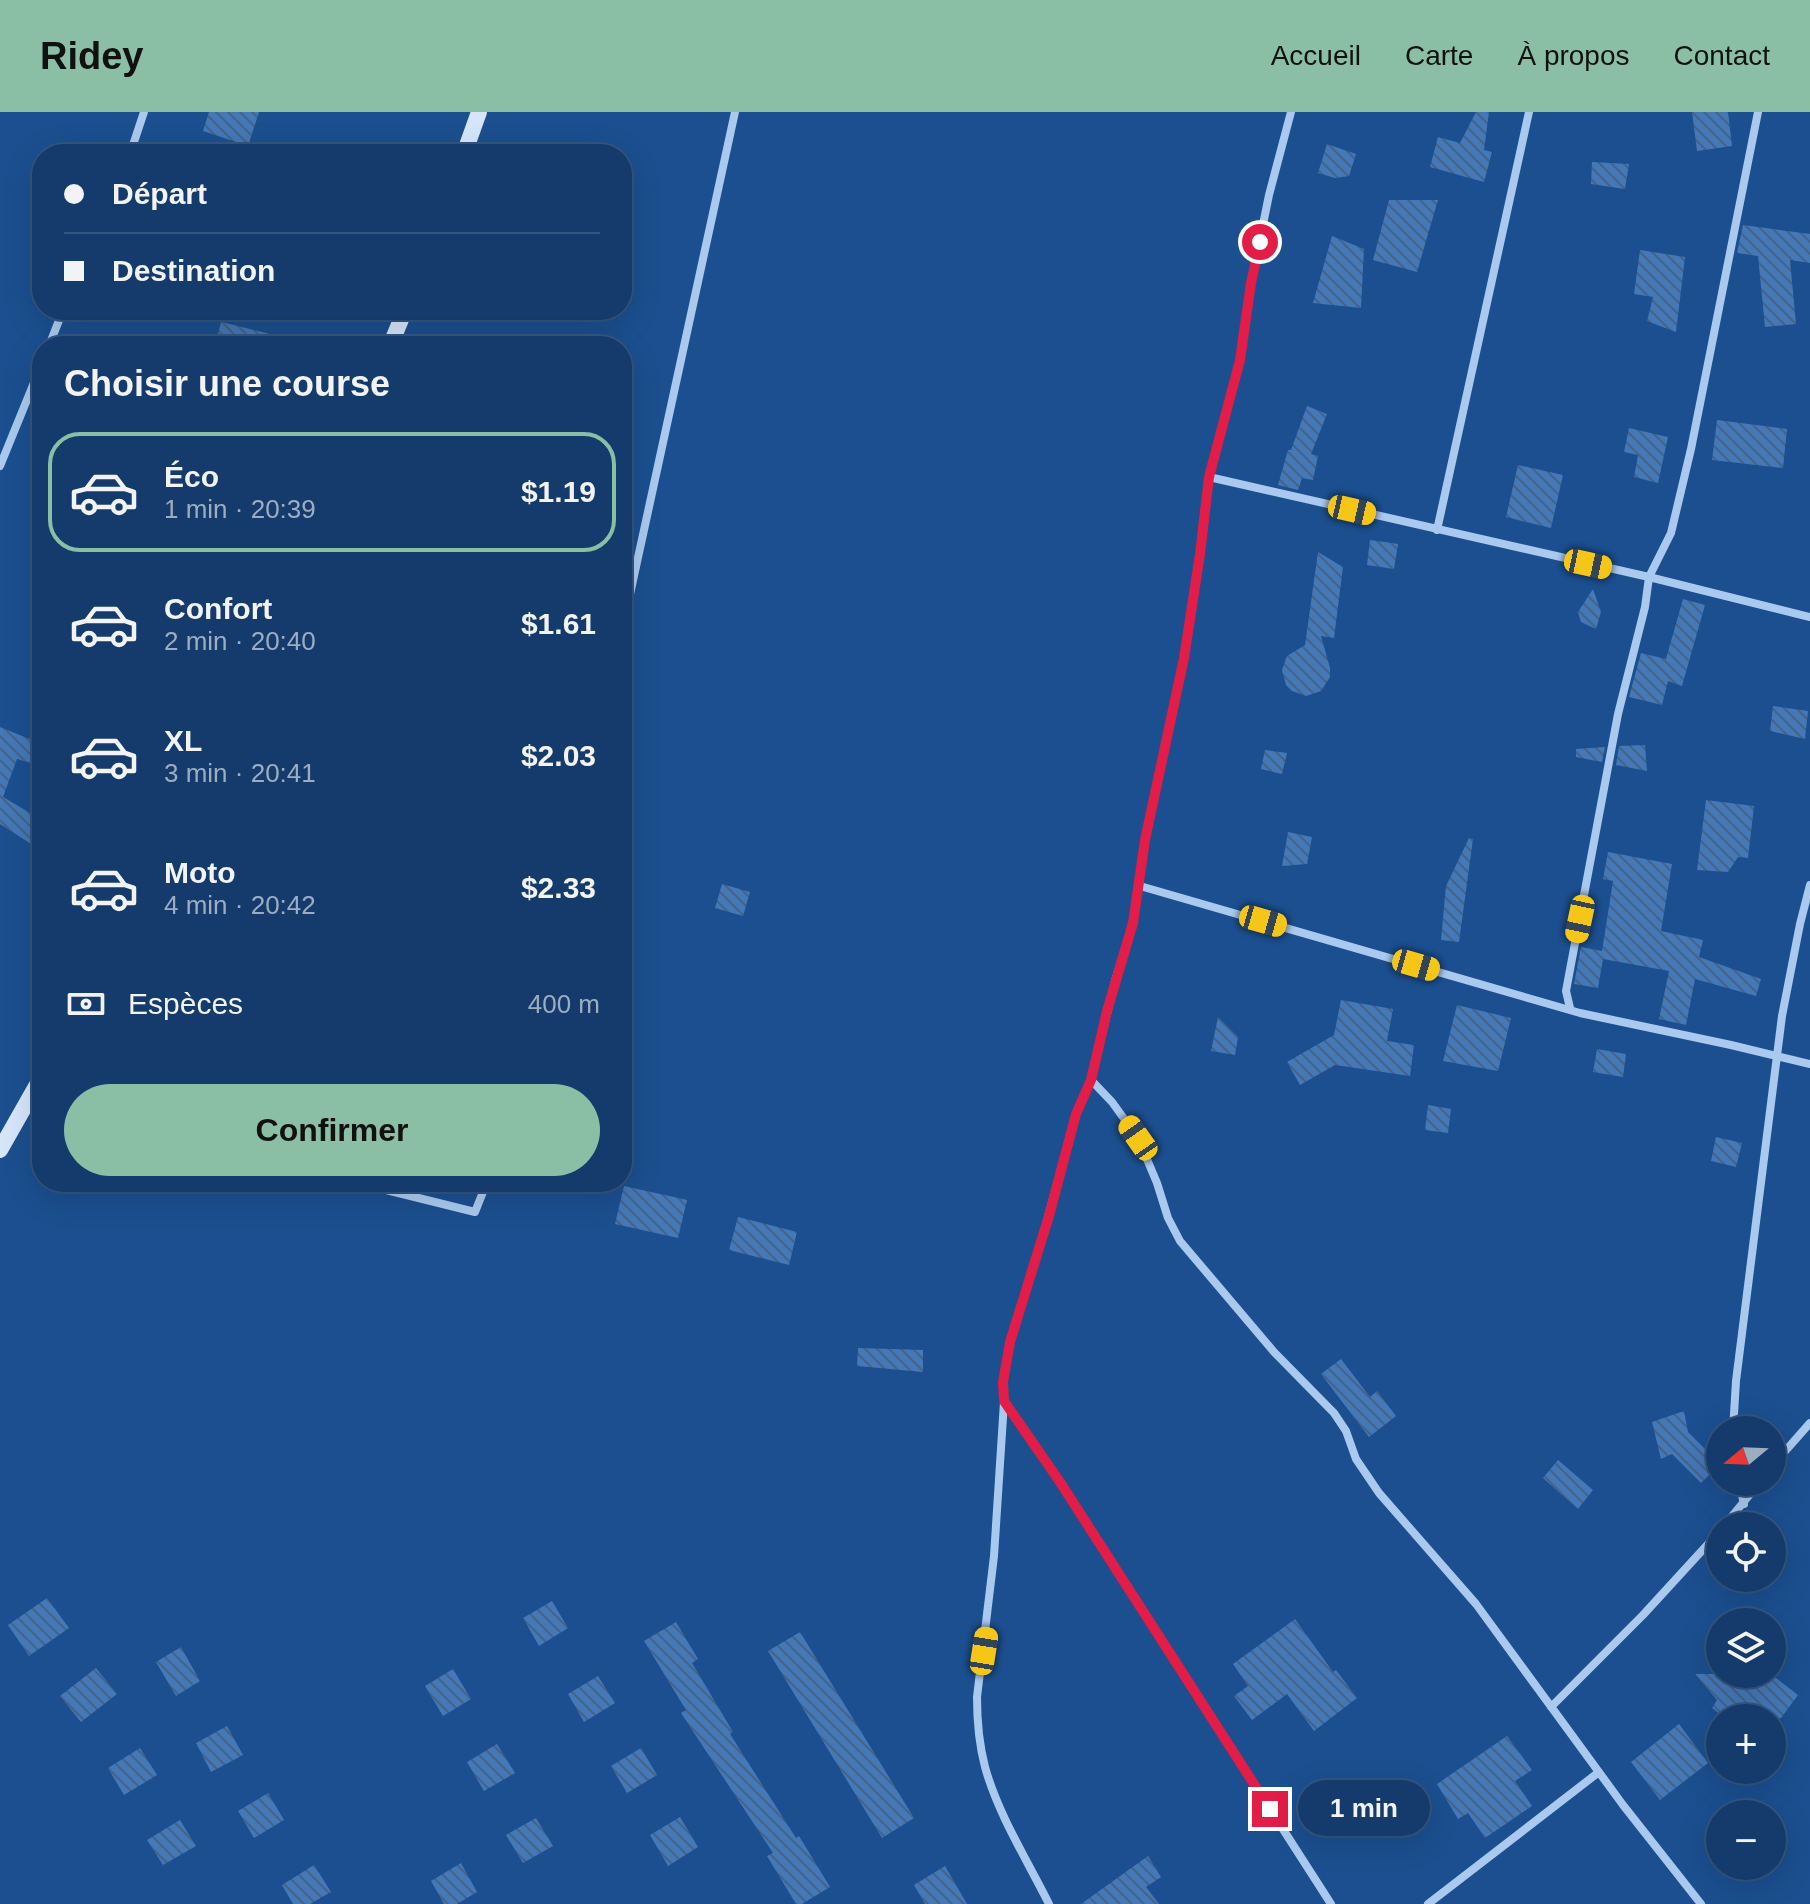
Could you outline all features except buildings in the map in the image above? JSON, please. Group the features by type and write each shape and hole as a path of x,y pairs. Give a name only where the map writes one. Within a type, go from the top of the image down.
{"main road":[{"path":"468,144 479,112"},
{"path":"0,1150 32,1094"}],"street":[{"path":"133,144 144,112"},
{"path":"632,585 735,112"},
{"path":"1049,1904 990,1784 983,1762 977,1719 994,1556 1004,1364 1076,1114 1091,1080 1133,923 1145,840 1184,658 1209,477 1240,360 1251,283 1269,195 1291,112"},
{"path":"1437,530 1529,112"},
{"path":"1570,1008 1566,991 1618,714 1645,607 1649,577 1671,533 1691,449 1758,112"},
{"path":"0,466 32,388"},
{"path":"1209,477 1649,577 1810,617"},
{"path":"1734,1416 1776,1057 1810,885"},
{"path":"1140,886 1580,1013 1810,1064"},
{"path":"1091,1080 1112,1102 1138,1138 1168,1218 1185,1248 1274,1352 1334,1413 1346,1431 1356,1459 1379,1493 1476,1604 1701,1904"},
{"path":"394,1192 475,1212 483,1192"},
{"path":"1004,1401 1068,1494 1331,1904"},
{"path":"1786,1450 1810,1423"},
{"path":"1742,1496 1744,1504"},
{"path":"1737,1512 1750,1496"},
{"path":"1551,1707 1706,1546"},
{"path":"1428,1904 1599,1772"}],"route":[{"path":"1260,242 1240,360 1209,477 1184,658 1145,840 1133,923 1099,1040 1091,1080 1076,1114 1049,1216 1010,1342 1003,1382 1004,1401 1060,1482 1270,1809"}]}
